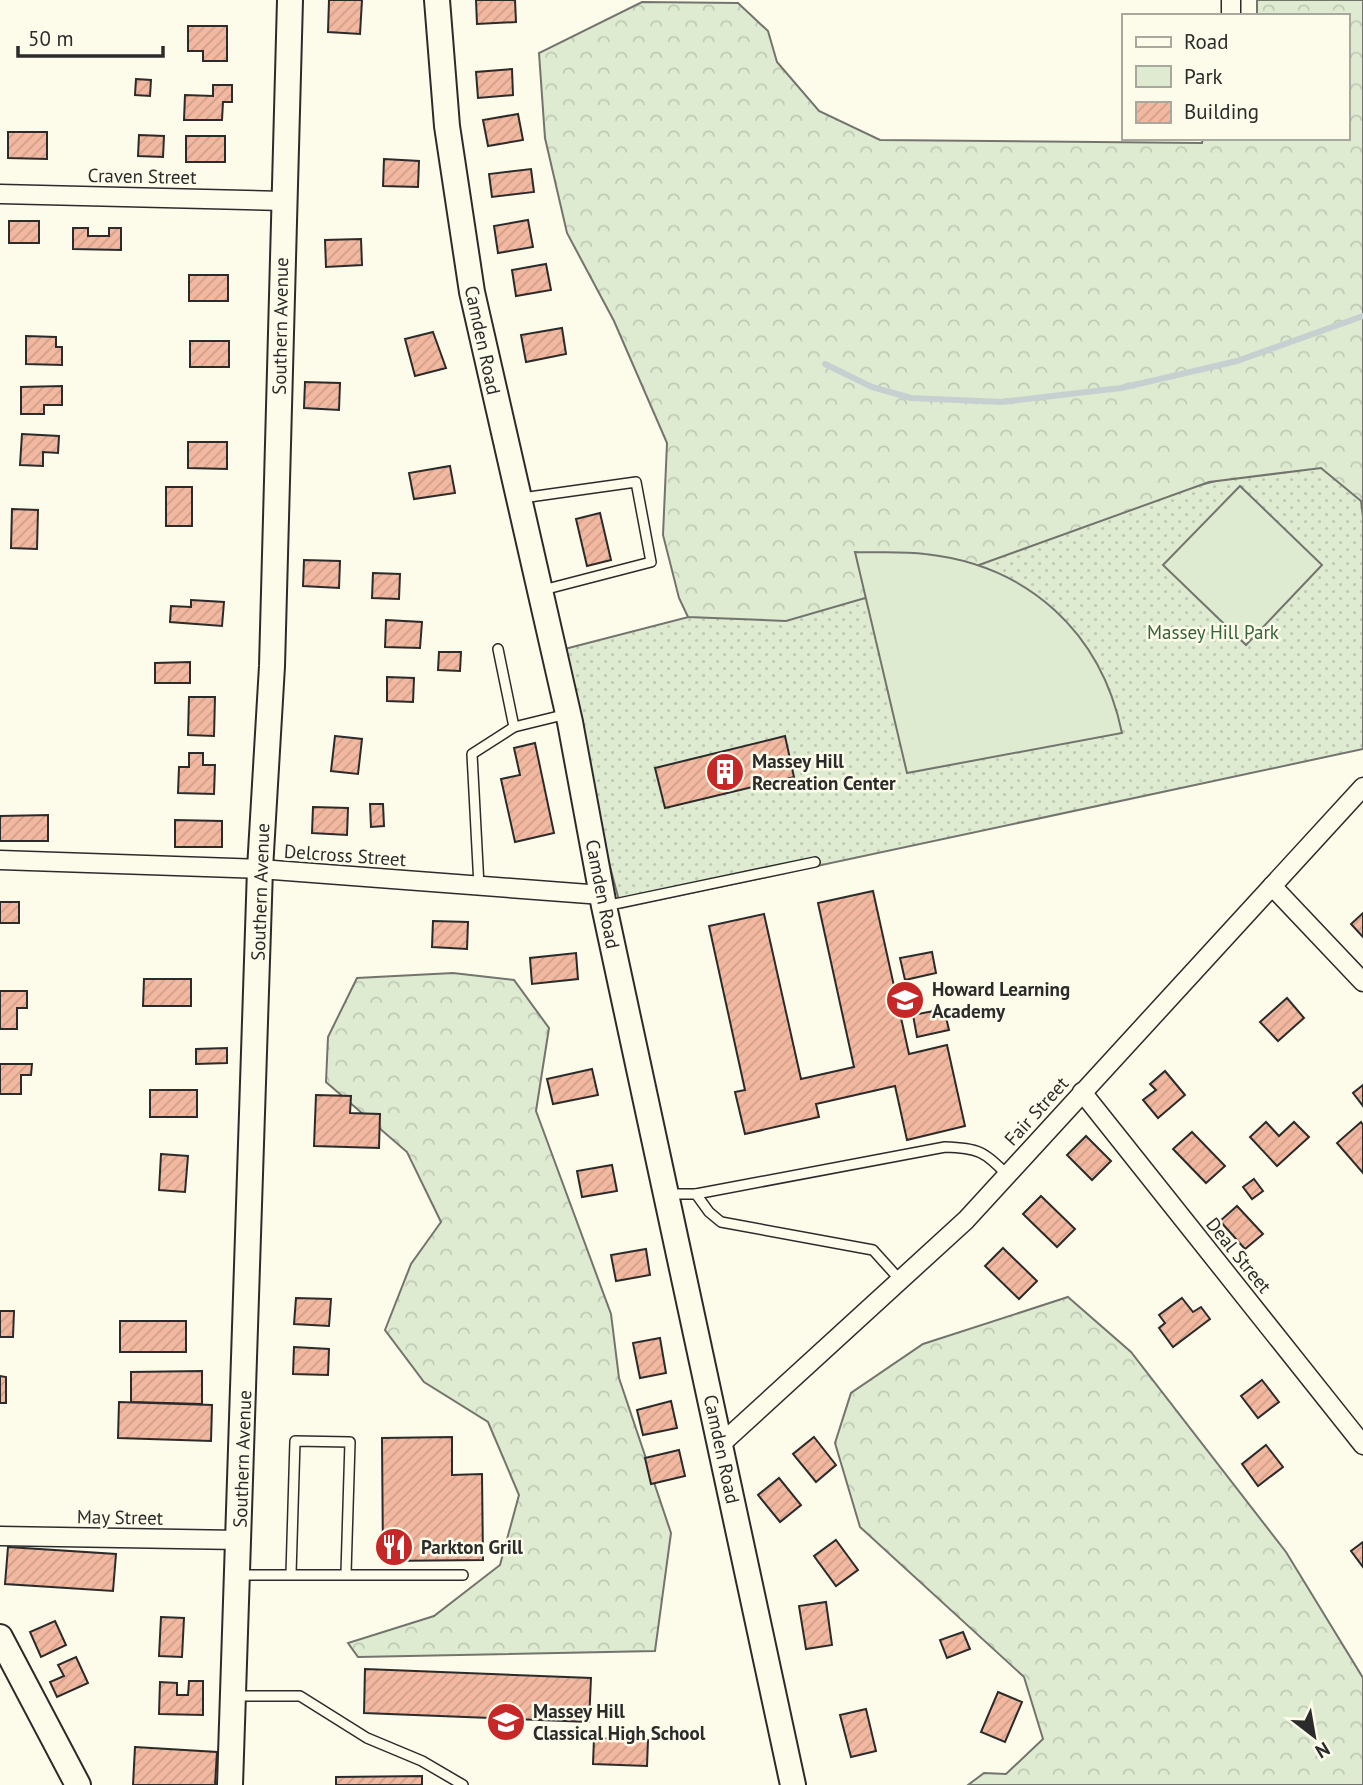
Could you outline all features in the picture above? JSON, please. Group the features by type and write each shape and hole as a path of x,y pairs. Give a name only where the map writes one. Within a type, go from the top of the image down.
{"street":[{"name":"Southern Avenue","path":"230,1785 260,869 272,666 289,0"},
{"name":"Camden Road","path":"437,0 447,126 471,292 568,714 603,901 793,1785"},
{"name":"Craven Street","path":"0,194 283,201"},
{"name":"Fair Street","path":"721,1444 965,1220 1363,787"},
{"name":"Delcross Street","path":"0,860 260,869 479,886 603,901"},
{"path":"1272,886 1363,982"},
{"name":"Deal Street","path":"1082,1092 1363,1445"},
{"name":"May Street","path":"0,1536 239,1541"},
{"path":"0,1637 78,1785"}],"lane":[{"path":"518,499 636,482 651,562 538,591"},
{"path":"498,649 514,727"},
{"path":"479,886 472,754 514,727 568,714"},
{"path":"603,901 815,862"},
{"path":"667,1194 696,1194 945,1147 973,1148 989,1156 1007,1175"},
{"path":"696,1194 709,1212 721,1222 873,1250 901,1281"},
{"path":"291,1574 295,1441 350,1443 346,1573"},
{"path":"238,1575 463,1575"},
{"path":"234,1696 300,1696 367,1738 422,1761 463,1785"}],"green space":[{"path":"1257,0 1363,0 1363,517 1361,501 1321,468 1209,482 979,565 786,621 688,617 679,598 663,535 667,443 614,321 567,233 545,138 539,53 642,2 738,3 768,31 777,62 819,111 880,140 1202,143 1203,140 1349,140 1349,14 1257,14"},
{"name":"Massey Hill Park","path":"1363,443 1363,749 621,908 553,652"},
{"path":"1240,486 1322,565 1246,645 1163,565"},
{"path":"855,552 916,553 962,561 996,572 1027,589 1054,610 1078,635 1097,664 1112,697 1122,733 907,773"},
{"path":"453,973 514,980 549,1028 536,1111 611,1314 619,1378 671,1533 655,1651 358,1657 348,1643 434,1616 500,1565 519,1495 488,1422 424,1382 385,1330 411,1264 441,1222 407,1152 326,1082 328,1037 357,978"},
{"path":"1068,1297 1131,1352 1286,1552 1363,1678 1363,1785 968,1785 984,1773 1006,1774 1043,1739 1024,1677 860,1527 835,1443 851,1393 923,1344"}],"building":[{"path":"329,0 362,0 360,34 328,32"},
{"path":"476,0 515,0 516,22 477,24"},
{"path":"188,26 227,26 227,61 203,61 203,51 188,51"},
{"path":"512,69 513,95 478,98 476,72"},
{"path":"136,79 151,80 150,96 135,95"},
{"path":"213,85 232,85 232,102 223,102 222,120 184,120 185,95 213,96"},
{"path":"518,114 523,140 488,146 483,120"},
{"path":"8,132 47,132 47,159 8,158"},
{"path":"139,135 164,136 163,157 138,156"},
{"path":"186,136 225,136 225,162 186,162"},
{"path":"384,159 419,161 418,187 383,186"},
{"path":"531,169 534,192 492,197 489,174"},
{"path":"528,220 533,247 498,253 494,226"},
{"path":"9,221 39,221 39,243 9,243"},
{"path":"73,228 88,228 88,236 109,236 109,228 121,228 121,250 73,249"},
{"path":"361,239 362,265 326,267 325,240"},
{"path":"546,264 551,290 516,296 512,270"},
{"path":"189,275 228,275 228,301 189,301"},
{"path":"562,328 566,354 526,362 521,335"},
{"path":"433,332 446,368 415,376 405,339"},
{"path":"26,336 56,337 56,347 62,347 62,365 26,364"},
{"path":"190,341 229,341 229,367 190,367"},
{"path":"305,382 340,383 339,410 304,408"},
{"path":"62,386 62,405 44,405 44,414 21,414 21,387"},
{"path":"22,434 59,436 58,453 43,452 43,466 20,465"},
{"path":"188,442 227,442 227,469 188,468"},
{"path":"450,466 455,493 414,499 409,473"},
{"path":"166,487 192,487 192,526 166,526"},
{"path":"12,509 38,510 37,549 11,548"},
{"path":"600,513 611,560 587,566 576,519"},
{"path":"304,560 340,561 339,588 303,586"},
{"path":"373,573 400,574 399,599 372,598"},
{"path":"191,600 224,602 222,626 170,622 171,606 191,607"},
{"path":"386,620 422,622 420,648 385,647"},
{"path":"439,652 461,652 460,671 438,670"},
{"path":"190,662 190,683 155,683 155,663"},
{"path":"387,677 414,678 413,702 387,701"},
{"path":"189,697 215,697 214,736 188,735"},
{"path":"335,736 362,739 358,774 331,771"},
{"name":"Massey Hill Recreation Center","path":"785,736 794,777 665,808 655,768"},
{"path":"535,743 554,833 515,842 501,779 520,775 514,748"},
{"path":"189,753 203,753 203,765 215,765 214,794 178,793 179,767 189,767"},
{"path":"370,804 383,804 384,826 371,827"},
{"path":"313,807 348,808 347,835 312,833"},
{"path":"48,815 48,841 0,841 0,816"},
{"path":"175,820 222,821 222,847 175,847"},
{"path":"873,891 909,1054 947,1045 965,1126 907,1140 895,1086 816,1104 819,1117 745,1134 735,1092 745,1090 709,926 764,914 801,1079 854,1067 818,903"},
{"path":"0,902 19,902 19,923 0,923"},
{"path":"1363,913 1363,937 1351,924"},
{"path":"433,921 468,922 467,949 432,947"},
{"path":"932,952 936,973 905,980 900,958"},
{"path":"576,953 578,979 532,984 530,958"},
{"path":"144,979 191,979 191,1006 143,1006"},
{"path":"0,991 27,991 27,1008 17,1008 17,1029 0,1029"},
{"path":"1287,998 1304,1018 1278,1041 1260,1022"},
{"path":"944,1009 949,1030 917,1037 913,1015"},
{"path":"227,1048 227,1063 196,1064 196,1049"},
{"path":"0,1064 32,1064 31,1075 21,1075 21,1094 0,1094"},
{"path":"592,1069 598,1095 553,1104 547,1079"},
{"path":"1165,1071 1185,1095 1158,1118 1143,1100 1156,1090 1150,1084"},
{"path":"1363,1085 1363,1106 1353,1093"},
{"path":"150,1090 197,1090 197,1117 150,1117"},
{"path":"316,1095 351,1096 350,1113 380,1114 379,1148 314,1146"},
{"path":"1266,1122 1279,1136 1294,1122 1309,1137 1277,1166 1250,1137"},
{"path":"1361,1122 1363,1125 1363,1173 1337,1143"},
{"path":"1192,1132 1225,1166 1206,1183 1173,1149"},
{"path":"1086,1136 1111,1161 1092,1180 1067,1155"},
{"path":"161,1154 188,1156 185,1192 159,1190"},
{"path":"612,1165 617,1191 582,1197 577,1171"},
{"path":"1254,1179 1263,1191 1252,1199 1243,1187"},
{"path":"1041,1196 1075,1229 1057,1247 1023,1214"},
{"path":"1237,1206 1263,1234 1245,1249 1220,1221"},
{"path":"1003,1248 1037,1281 1019,1299 985,1266"},
{"path":"646,1249 650,1275 616,1281 611,1255"},
{"path":"296,1298 331,1299 329,1326 294,1324"},
{"path":"1182,1298 1193,1312 1201,1307 1210,1319 1173,1347 1159,1328 1165,1323 1159,1315"},
{"path":"0,1311 14,1311 13,1337 0,1337"},
{"path":"120,1321 186,1321 186,1352 120,1352"},
{"path":"660,1338 666,1373 640,1378 633,1343"},
{"path":"294,1347 329,1349 328,1375 293,1374"},
{"path":"202,1371 202,1404 131,1402 131,1372"},
{"path":"0,1376 6,1377 6,1403 0,1403"},
{"path":"1262,1380 1279,1402 1258,1418 1241,1396"},
{"path":"671,1401 677,1428 643,1435 637,1410"},
{"path":"119,1402 212,1405 211,1441 118,1438"},
{"path":"452,1437 452,1475 482,1474 483,1560 383,1561 382,1438"},
{"path":"814,1437 836,1465 816,1482 793,1454"},
{"path":"1266,1445 1283,1467 1258,1486 1242,1464"},
{"path":"679,1450 685,1476 651,1484 645,1458"},
{"path":"779,1478 801,1505 780,1522 758,1495"},
{"path":"836,1540 858,1570 836,1586 814,1556"},
{"path":"1363,1542 1363,1567 1351,1551"},
{"path":"8,1547 116,1554 113,1591 5,1584"},
{"path":"826,1602 832,1645 806,1649 799,1606"},
{"path":"161,1617 184,1618 182,1657 159,1656"},
{"path":"55,1621 66,1645 41,1657 30,1632"},
{"path":"963,1632 970,1649 947,1658 940,1640"},
{"path":"76,1657 88,1683 57,1697 50,1682 64,1676 58,1665"},
{"path":"365,1669 591,1678 589,1722 364,1713"},
{"path":"189,1681 203,1681 203,1715 159,1714 160,1682 177,1683 177,1695 188,1695"},
{"path":"998,1692 1022,1702 1005,1742 981,1732"},
{"path":"866,1709 876,1751 851,1757 840,1715"},
{"path":"594,1738 648,1740 647,1766 593,1764"},
{"path":"135,1747 217,1752 215,1785 133,1785"},
{"path":"422,1776 422,1785 336,1785 336,1777"}],"waterway":[{"path":"825,364 872,387 911,398 1002,402 1121,388 1237,361 1363,316"}],"place":[{"name":"Massey Hill Recreation Center","path":"725,772"},
{"name":"Howard Learning Academy","path":"905,1000"},
{"name":"Parkton Grill","path":"394,1547"},
{"name":"Massey Hill Classical High School","path":"506,1722"}]}
